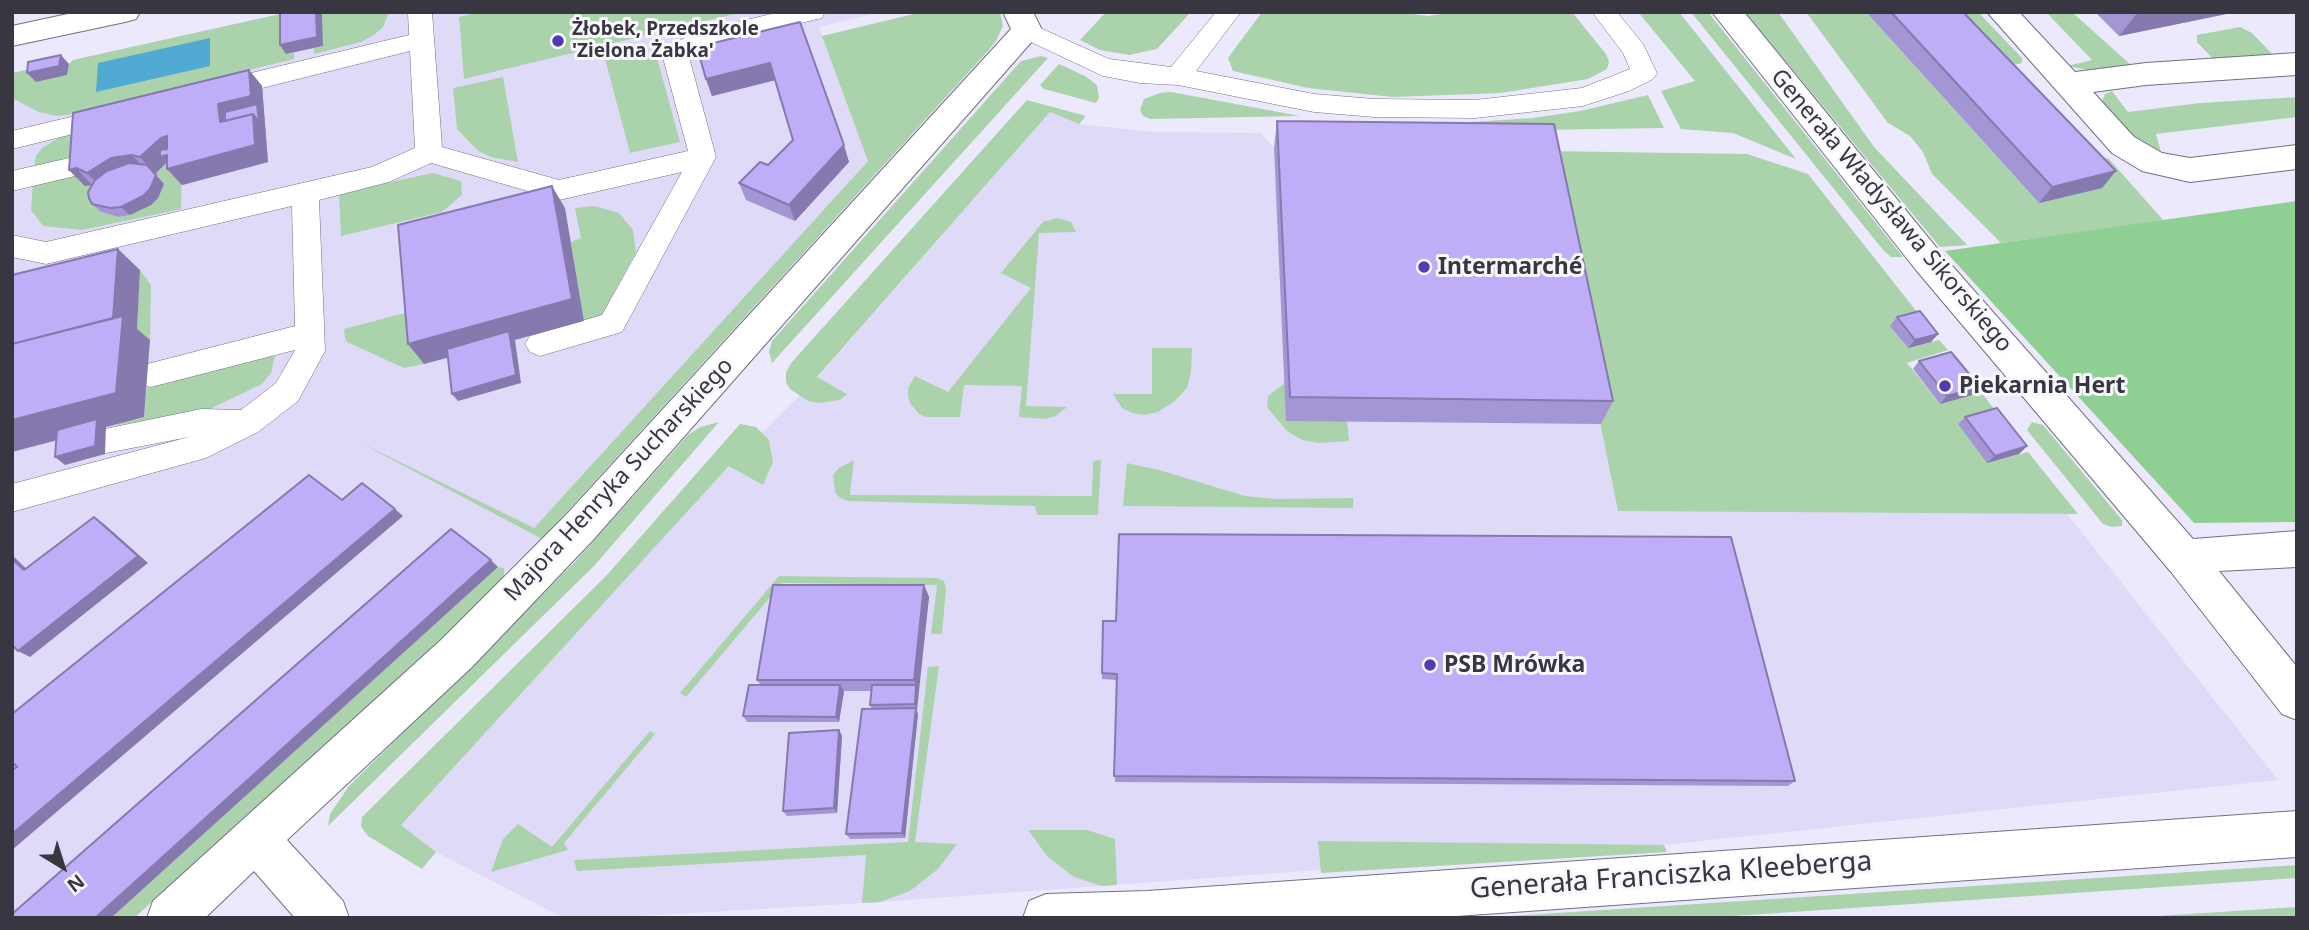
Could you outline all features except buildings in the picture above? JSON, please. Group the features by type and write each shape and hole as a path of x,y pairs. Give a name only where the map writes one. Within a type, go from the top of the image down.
{"street":[{"path":"12,36 125,12"},
{"name":"Generała Władysława Sikorskiego","path":"1727,12 1928,261 2185,559 2297,700"},
{"path":"2002,12 2123,145 2154,163 2190,170 2297,157"},
{"name":"Majora Henryka Sucharskiego","path":"170,918 457,653 542,566 1023,21"},
{"path":"2068,84 2146,74 2297,64"},
{"path":"2185,559 2204,554 2297,549"},
{"name":"Generała Franciszka Kleeberga","path":"1045,918 1147,914 2297,834"},
{"path":"256,839 326,918"}],"lane":[{"path":"420,12 429,153"},
{"path":"540,344 612,324 703,157 675,54 703,39 813,12"},
{"path":"1178,76 1229,12"},
{"path":"1023,21 1103,67 1140,74 1178,76 1302,101 1374,108 1475,109 1552,102 1595,93 1644,73 1634,50 1604,12"},
{"path":"196,95 422,40"},
{"path":"12,140 142,108"},
{"path":"12,246 46,253 379,175 429,153 559,190 703,157"},
{"path":"12,181 87,164"},
{"path":"12,498 195,449 247,423 287,393 310,351 306,193"},
{"path":"151,375 309,334"},
{"path":"106,440 201,422 247,423"},
{"path":"12,476 67,483"}],"shaded area":[{"path":"289,12 881,12 819,27 868,161 534,528 542,539 126,918 12,918 12,73 69,64 73,60"},
{"path":"1050,112 1079,124 1153,132 1261,133 1274,148 1545,151 1618,510 2067,514 2278,780 1664,845 880,902 609,918 564,918 436,852 400,825 729,466 817,378"}],"green space":[{"path":"289,12 286,54 294,53 294,59 67,115 56,116 39,112 12,98 12,73 35,68 36,82 67,75 69,64 73,60"},
{"path":"322,12 389,12 383,27 374,35 361,42 314,54 314,48 323,46"},
{"name":"Żłobek, Przedszkole 'Zielona Żabka'","path":"480,12 743,12 464,79 459,17"},
{"path":"922,12 1000,12 1003,26 988,51 542,539 357,441 534,528 868,161 822,36"},
{"path":"1106,12 1191,12 1157,49 1129,55 1100,50 1080,40"},
{"path":"1262,12 1398,12 1428,16 1454,12 1572,12 1606,54 1609,62 1607,69 1588,79 1501,93 1393,97 1308,88 1233,71 1228,58"},
{"path":"1638,12 1679,12 1796,159 1733,133 1681,129 1661,91 1695,81"},
{"path":"1691,12 1708,12 1903,257 1891,257 1884,251"},
{"path":"1745,12 1778,12 1874,147 1967,245 1940,247"},
{"path":"1806,12 1866,12 2039,203 2098,156 2109,159 2164,221 2001,243 1932,174 1923,152 1910,136 1888,123"},
{"path":"1950,12 1978,12 2022,58 2022,63 1991,70"},
{"path":"2046,12 2072,12 2132,66 2088,70 2067,66 2092,60"},
{"path":"2240,27 2252,33 2275,57 2215,61 2197,42 2197,35"},
{"path":"1041,56 1048,58 772,363 769,352 772,341 1021,61"},
{"path":"657,58 680,142 630,153 605,59"},
{"path":"1059,64 1097,85 1099,98 1096,103 1044,89 1040,85"},
{"path":"503,77 518,162 491,157 478,151 457,129 453,88"},
{"path":"2112,91 2128,112 2200,103 2297,97 2297,117 2156,134 2161,152 2138,142 2104,109 2102,101 2105,94"},
{"path":"1170,92 1300,116 1150,119 1143,116 1140,110 1144,99"},
{"path":"1648,95 1664,128 1470,131 1471,122 1533,118 1580,111"},
{"path":"1027,100 1086,116 1079,124 1050,112 817,377 847,394 840,400 819,403 808,401 790,389 786,382 786,372 792,362"},
{"path":"88,129 87,158 34,169 36,156 42,148 66,134"},
{"path":"1545,151 1747,154 1808,174 1921,317 1891,326 1908,348 1939,340 1948,350 1907,363 1940,404 1981,392 1998,414 1987,463 2028,452 2078,514 1618,511"},
{"path":"176,154 182,171 181,209 82,230 43,226 31,210 33,183 86,170 86,186 103,189 101,212 119,217 130,215 151,205 158,198 164,184 155,174"},
{"path":"433,173 461,181 462,195 442,212 341,236 339,193"},
{"path":"2297,201 2297,522 2194,523 1945,251"},
{"path":"594,206 619,213 633,230 636,252 601,316 584,321 571,242 581,238 575,208"},
{"path":"1057,218 1071,222 1076,232 1039,233 1026,406 1067,407 1056,416 1044,419 1019,417 1022,386 964,385 960,417 926,417 919,414 910,403 908,395 908,388 915,376 948,392 1031,288 1001,273 1043,222"},
{"path":"140,270 151,285 150,340 136,344"},
{"path":"420,309 424,364 404,368 347,342 345,338 344,329"},
{"path":"1152,348 1192,348 1187,388 1175,401 1158,412 1144,415 1132,413 1122,408 1113,394 1152,394"},
{"path":"275,355 271,373 262,384 208,410 106,427 144,417 147,388"},
{"path":"1285,383 1347,421 1349,441 1319,443 1302,440 1287,431 1267,407 1268,396"},
{"path":"719,422 594,566 328,826 330,814 349,786 575,562 688,435 700,427"},
{"path":"2032,422 2043,425 2122,520 2122,526 2103,524 2027,430"},
{"path":"740,424 756,427 769,440 773,462 763,485 729,466 401,825 436,852 422,869 368,836 361,827 362,817 607,575"},
{"path":"854,460 850,495 1092,496 1093,461 1101,460 1098,515 1037,515 1035,506 848,501 835,492 833,475 839,468"},
{"path":"1127,463 1245,496 1275,499 1353,498 1353,508 1123,506"},
{"path":"498,567 504,568 504,580 343,731 134,918 111,918"},
{"path":"779,576 937,578 944,581 946,589 942,634 931,634 937,585 782,583 686,697 680,693"},
{"path":"939,666 915,842 957,844 938,869 910,891 880,902 862,903 866,855 577,871 574,860 908,842 928,667"},
{"path":"650,731 655,734 564,843 568,850 491,872 503,839 518,824 552,847"},
{"path":"1028,830 1087,830 1115,839 1117,885 1102,886 1074,877 1048,857"},
{"path":"1318,841 1664,845 1667,852 1321,873"},
{"path":"2297,865 2297,878 1704,918 1480,918"},
{"path":"2297,907 2297,918 2127,918"}],"water":[{"path":"210,38 210,66 96,92 98,63"}],"place":[{"name":"Żłobek, Przedszkole 'Zielona Żabka'","path":"558,41"},
{"name":"Intermarché","path":"1424,267"},
{"name":"Piekarnia Hert","path":"1945,386"},
{"name":"PSB Mrówka","path":"1430,665"}]}
